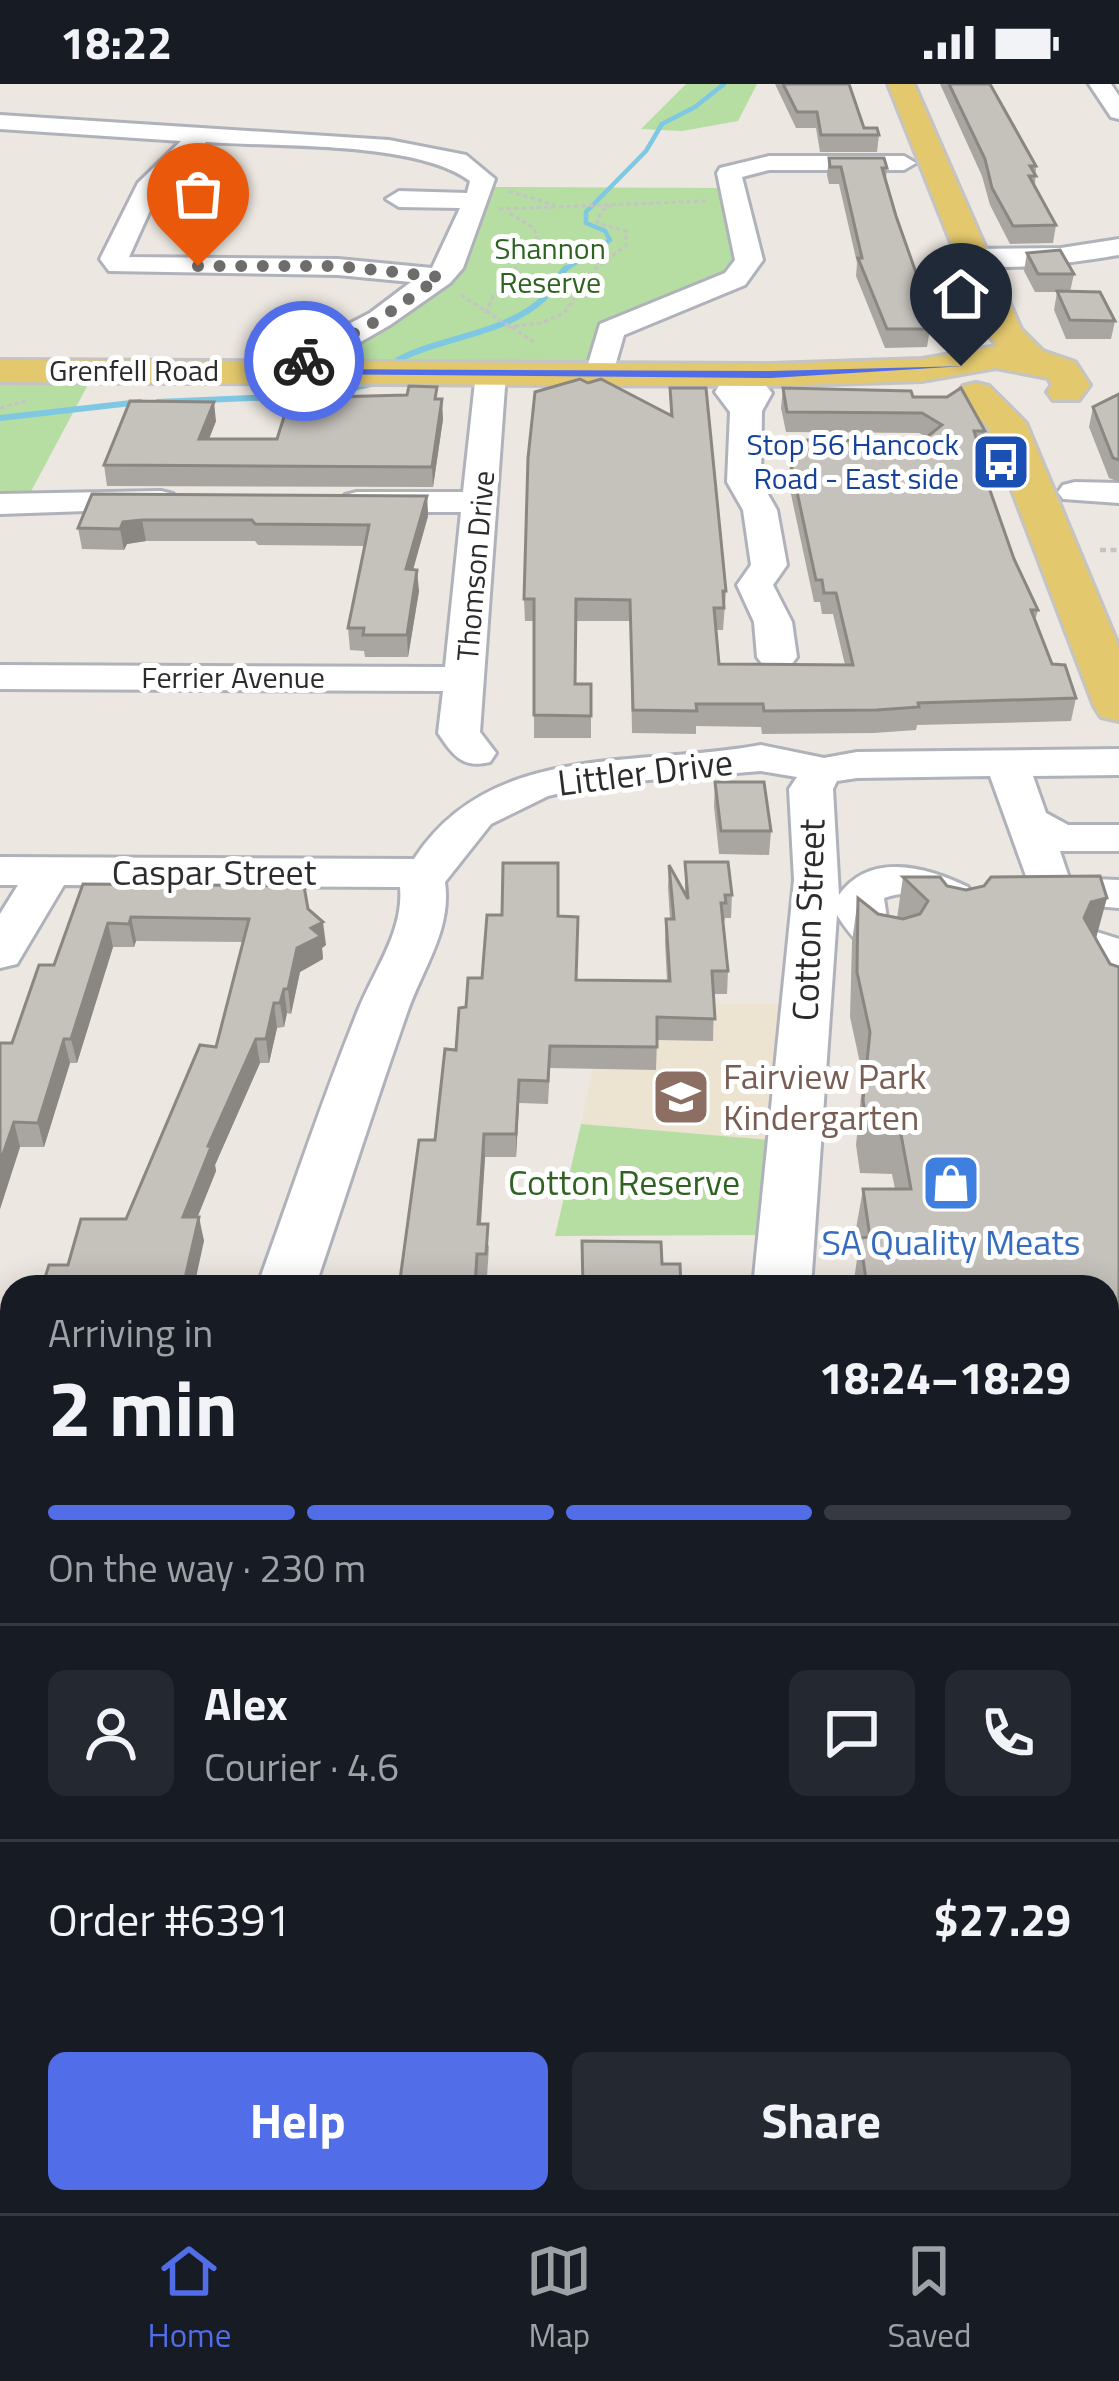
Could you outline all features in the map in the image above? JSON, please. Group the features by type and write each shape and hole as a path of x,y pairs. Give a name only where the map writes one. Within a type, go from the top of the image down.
{"main road":[{"path":"873,84 971,333 968,378 1006,423 1119,706"},
{"path":"901,84 1005,333 1051,378 1109,379"},
{"name":"Grenfell Road","path":"0,370 600,374 755,411 968,378 1019,402 1051,378"},
{"path":"1051,378 1046,423 1075,492 1109,550"}],"street":[{"path":"0,122 419,150 458,160 478,171 479,192 449,268 380,319 308,357 292,372"},
{"path":"201,134 150,183 115,259 119,265 338,266 440,277"},
{"path":"600,374 610,330 746,270 749,260 729,173 769,163 904,163"},
{"path":"398,199 479,192"},
{"path":"975,257 1061,256 1119,247"},
{"name":"Thomson Drive","path":"475,753 459,733 491,374"},
{"path":"755,411 744,482 760,510 769,565 755,585 773,622 777,657"},
{"path":"1075,492 1119,493"},
{"path":"0,504 194,501"},
{"path":"314,502 481,502"},
{"name":"Ferrier Avenue","path":"0,677 466,679"},
{"name":"Littler Drive","path":"290,1275 384,1007 420,925 422,882 475,815 560,778 599,771 761,758 789,760 822,771 894,765 1119,762"},
{"path":"1007,763 1073,834 1090,892"},
{"path":"894,765 904,811"},
{"name":"Cotton Street","path":"783,1275 817,880 817,823 811,789 822,771"},
{"path":"1073,834 1090,892"},
{"name":"Caspar Street","path":"0,871 428,872"},
{"path":"0,952 49,872"}],"path":[{"path":"479,192 557,206"},
{"path":"487,313 493,296 512,280 518,261 537,238 528,224 496,209 736,200"},
{"path":"493,317 507,327 541,323 564,313 595,269 626,245 626,231 598,223 601,211 614,204"}],"shaded area":[{"name":"Fairview Park Kindergarten","path":"607,1003 785,1004 770,1140 581,1124"}],"green space":[{"path":"686,84 757,84 738,121 682,131 641,129"},
{"name":"Shannon Reserve","path":"493,187 726,188 739,269 601,328 587,365 323,367 315,356 434,289"},
{"path":"0,378 91,379 28,497 0,500"},
{"name":"Cotton Reserve","path":"581,1124 770,1140 763,1235 555,1236"}],"building":[{"path":"783,84 849,84 864,128 877,128 879,135 821,135 817,112 797,112"},
{"path":"949,84 990,84 1036,166 1030,166 1036,176 1029,176 1056,225 1013,226"},
{"path":"829,158 884,158 887,168 882,168 896,216 932,318 925,318 930,329 887,329 858,258 862,258 841,167 830,167"},
{"path":"1060,250 1074,274 1038,274 1027,253"},
{"path":"1057,291 1100,292 1115,321 1070,320"},
{"path":"580,379 588,383 601,379 672,416 670,388 706,388 726,591 724,608 714,608 719,664 853,665 836,593 824,593 822,580 816,580 791,464 791,440 922,441 942,425 922,413 787,412 783,388 911,391 913,397 947,397 961,388 985,431 974,431 982,456 978,456 1014,559 1038,610 1031,610 1052,664 1065,665 1076,698 918,703 919,707 877,710 764,711 763,704 696,704 697,711 633,710 630,600 576,599 575,684 591,684 591,716 534,715 534,599 524,599 535,392"},
{"path":"409,386 437,387 435,399 442,399 432,467 104,465 130,401 214,402 199,439 277,439 290,398 407,395"},
{"path":"1119,394 1119,460 1113,458 1093,407"},
{"path":"92,494 427,496 406,569 417,570 407,635 363,635 364,628 348,628 369,525 142,520 123,522 120,529 78,528"},
{"path":"715,782 764,782 771,831 721,831"},
{"path":"685,862 728,862 732,895 725,895 726,903 721,903 728,971 712,971 715,1019 657,1017 657,1047 550,1046 548,1081 519,1080 516,1134 484,1134 478,1224 488,1224 486,1254 477,1254 476,1275 401,1275 419,1140 435,1140 445,1049 456,1050 459,1008 466,1007 468,978 482,978 487,915 502,915 503,863 558,863 558,916 578,917 576,980 670,981 666,919 674,919 669,865 688,899"},
{"path":"1100,876 1107,898 1091,902 1084,918 1110,964 1119,967 1119,1275 865,1275 860,1238 870,1237 863,1189 911,1189 900,1129 867,1128 863,1100 870,1032 857,972 858,898 878,914 903,919 920,914 928,901 903,877 940,877 947,886 966,890 984,886 991,877"},
{"path":"83,884 304,886 308,909 323,922 311,928 321,936 297,948 288,989 280,1003 274,1003 266,1039 256,1039 208,1146 183,1217 199,1217 186,1275 46,1275 49,1265 68,1265 81,1219 126,1219 200,1045 216,1047 249,919 131,917 129,924 108,923 38,1123 14,1122 0,1163 0,1043 12,1043 39,965 54,965"},
{"path":"582,1241 661,1242 662,1264 680,1264 680,1275 583,1275"}],"waterway":[{"path":"564,270 610,240 605,231 586,223 586,212 646,151 662,124 695,107 724,84"},
{"path":"398,360 527,311 546,296 564,270"},
{"path":"158,402 321,395 375,383"},
{"path":"0,418 140,402"}],"way so far":[{"path":"198,266 338,266 440,277 380,319 304,361"}],"place":[{"name":"Stop 56 Hancock Road - East side","path":"1001,462"},
{"name":"Fairview Park Kindergarten","path":"681,1097"},
{"name":"SA Quality Meats","path":"951,1183"}],"route":[{"path":"304,361 292,372 771,375 961,366"}]}
